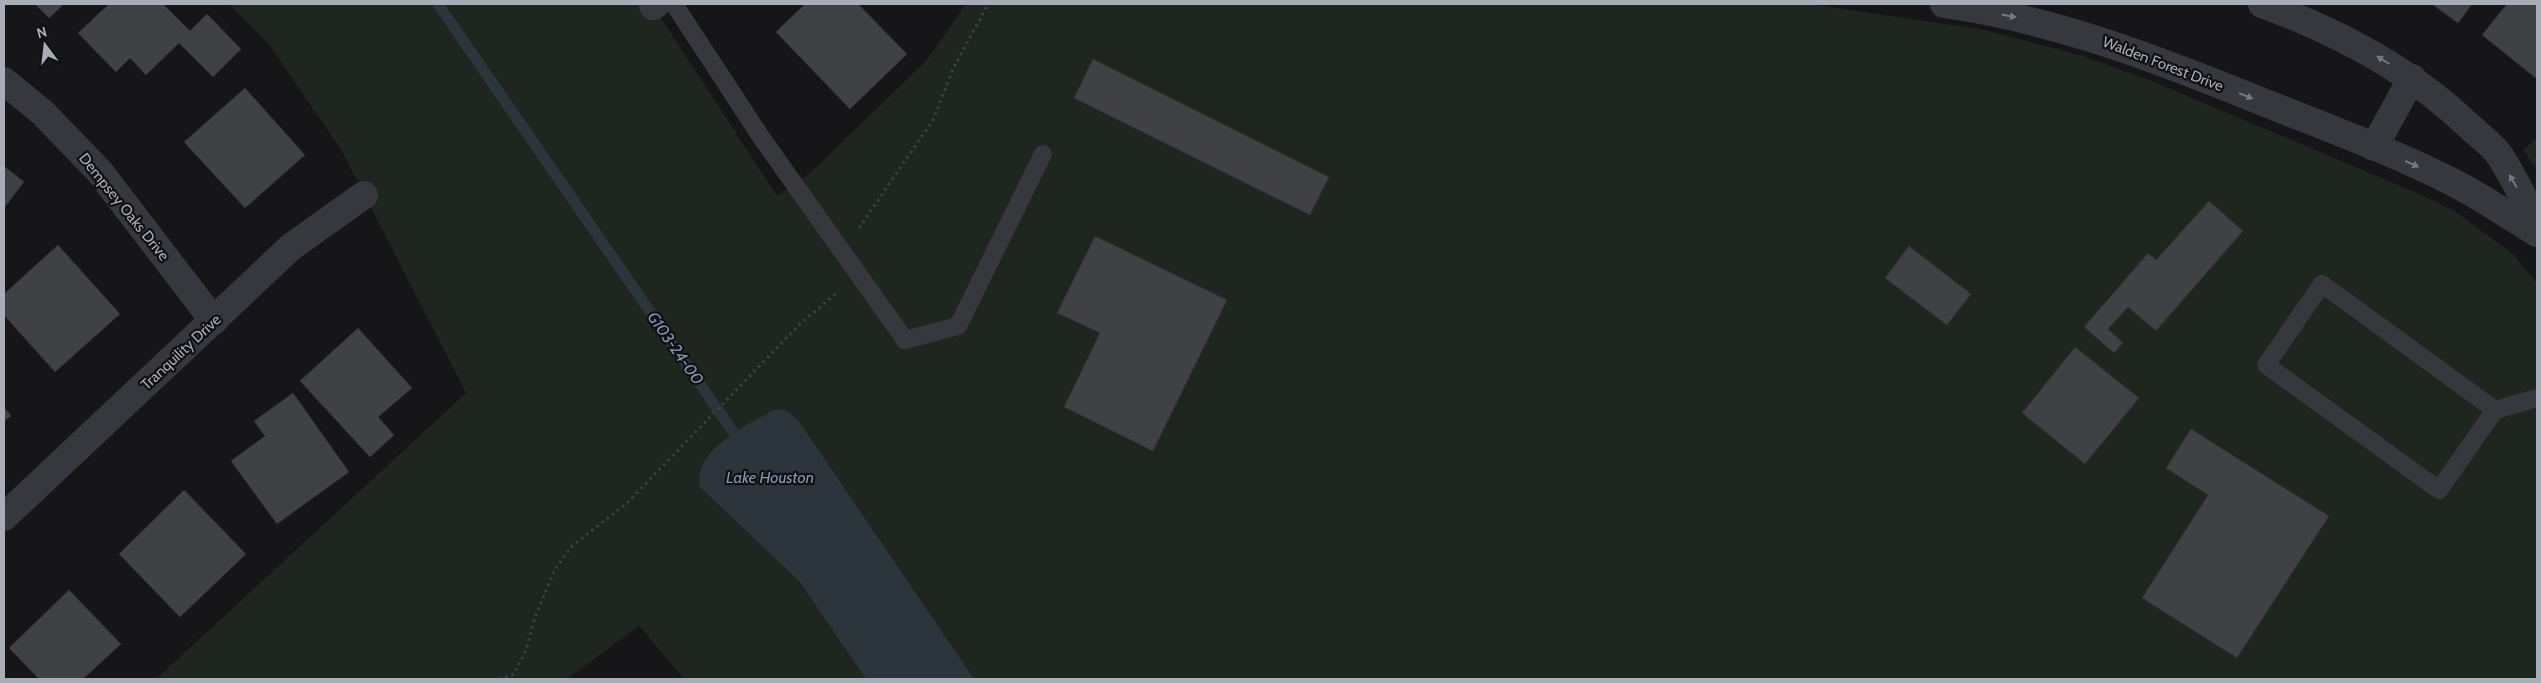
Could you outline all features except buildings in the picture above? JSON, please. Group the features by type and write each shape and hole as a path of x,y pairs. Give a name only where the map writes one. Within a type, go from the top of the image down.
{"street":[{"name":"Walden Forest Drive","path":"1944,4 2036,21 2097,39 2195,75 2374,147 2459,186 2537,233"},
{"path":"2262,4 2335,34 2412,78 2452,109 2497,152 2537,223"},
{"path":"2374,147 2412,78"},
{"name":"Dempsey Oaks Drive","path":"4,81 43,113 99,171 214,321"},
{"name":"Tranquility Drive","path":"4,517 291,247 364,195"}],"lane":[{"path":"661,4 761,137 905,340 958,326 1043,154"},
{"path":"2495,410 2322,284 2266,364 2439,490 2495,410 2537,398"}],"path":[{"path":"499,679 514,674 526,650 535,616 555,569 572,546 626,503 800,324 841,290 854,234 933,120 954,69 988,4"}],"shaded area":[{"path":"229,4 652,4 777,196 810,173 927,60 966,4 1810,4 1985,30 2083,56 2154,82 2422,195 2456,212 2513,254 2537,283 2537,679 684,679 639,626 567,679 156,679 466,393 342,151 268,43"},
{"path":"2537,138 2537,170 2523,150"}],"water":[{"name":"Lake Houston","path":"774,410 785,410 798,420 974,679 866,679 800,582 700,487 700,474 704,462 713,451 737,431"}],"waterway":[{"name":"G103-24-00","path":"438,4 742,445"}]}
